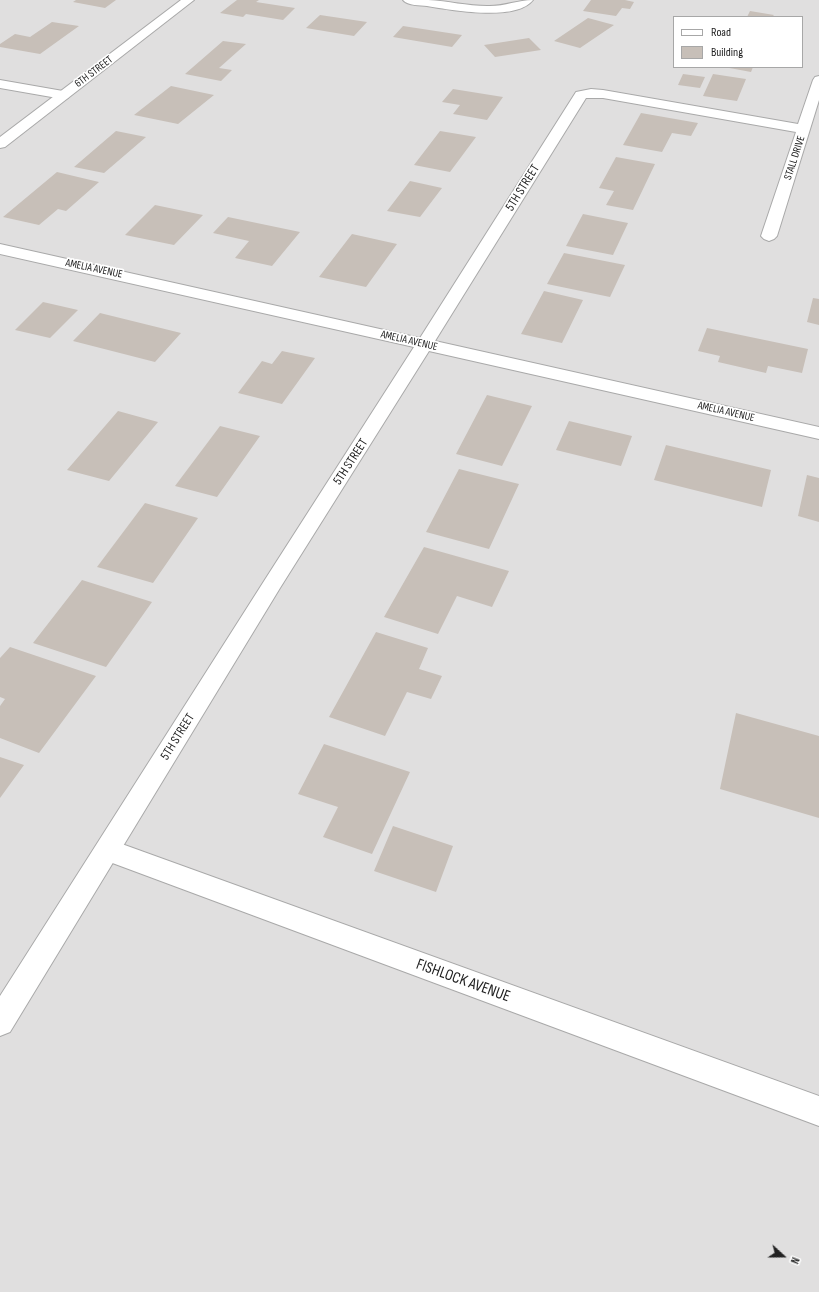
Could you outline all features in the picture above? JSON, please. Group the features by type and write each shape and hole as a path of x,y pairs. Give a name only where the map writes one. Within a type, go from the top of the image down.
{"street":[{"name":"6TH STREET","path":"0,144 188,0"},
{"path":"409,0 473,9 503,9 516,6 527,0"},
{"name":"STALL DRIVE","path":"769,236 819,80"},
{"path":"0,84 63,95"},
{"name":"5TH STREET","path":"0,1022 273,583 373,427 581,95 585,93 610,95 804,128"},
{"name":"AMELIA AVENUE","path":"0,249 819,433"},
{"name":"FISHLOCK AVENUE","path":"108,850 819,1111"}],"shaded area":[{"path":"0,0 819,0 819,1292 0,1292"}],"building":[{"path":"76,0 116,0 105,8 73,2"},
{"path":"237,0 259,0 256,2 295,8 283,20 246,14 243,17 220,13"},
{"path":"591,0 625,0 634,2 630,9 622,8 616,16 583,11"},
{"path":"750,11 774,15 773,16 748,16"},
{"path":"320,15 367,22 354,36 306,28"},
{"path":"588,18 614,25 580,48 554,41"},
{"path":"52,22 79,26 40,54 0,47 0,44 15,34 30,37"},
{"path":"403,26 462,35 452,47 393,37"},
{"path":"529,38 541,50 495,57 484,45"},
{"path":"223,41 246,44 219,68 232,70 221,81 185,74"},
{"path":"729,68 753,68 751,72"},
{"path":"683,74 705,77 700,88 678,85"},
{"path":"713,74 746,79 737,101 703,96"},
{"path":"171,86 214,95 178,124 134,115"},
{"path":"453,89 503,97 487,120 453,114 460,105 442,102"},
{"path":"641,113 698,123 691,136 672,133 662,152 623,145"},
{"path":"116,131 146,137 104,173 74,167"},
{"path":"440,131 476,137 450,172 414,165"},
{"path":"616,157 655,164 633,210 606,205 614,191 599,188"},
{"path":"57,172 99,182 66,211 58,209 39,225 3,217"},
{"path":"410,181 442,188 420,217 387,211"},
{"path":"155,205 203,215 174,245 125,235"},
{"path":"583,214 628,223 613,255 566,246"},
{"path":"228,217 300,232 272,266 235,258 249,241 213,233"},
{"path":"352,234 397,244 366,287 319,277"},
{"path":"564,253 625,265 610,297 547,284"},
{"path":"544,291 583,300 562,343 521,334"},
{"path":"813,298 819,299 819,325 807,322"},
{"path":"43,302 78,310 50,338 15,330"},
{"path":"100,313 181,333 155,362 73,341"},
{"path":"707,328 808,349 802,373 768,366 766,373 718,362 720,356 698,351"},
{"path":"282,351 315,358 282,404 238,393 262,361 272,364"},
{"path":"487,395 532,406 502,466 456,454"},
{"path":"118,411 158,422 109,481 67,470"},
{"path":"569,421 632,436 621,466 556,450"},
{"path":"220,426 260,436 217,497 175,486"},
{"path":"666,445 771,470 762,507 654,480"},
{"path":"459,469 519,484 489,549 426,532"},
{"path":"807,475 819,478 819,522 798,516"},
{"path":"145,503 198,518 153,583 97,567"},
{"path":"424,547 509,571 492,607 457,596 438,634 384,617"},
{"path":"82,580 152,602 106,667 33,643"},
{"path":"376,632 428,648 419,669 442,676 431,699 407,692 385,736 329,717"},
{"path":"10,647 96,676 39,753 0,738 0,706 5,699 0,697 0,658"},
{"path":"736,713 819,736 819,818 720,789"},
{"path":"324,744 410,772 372,854 323,837 338,807 298,794"},
{"path":"0,757 24,765 0,798"},
{"path":"393,826 453,846 436,892 374,871"}]}
